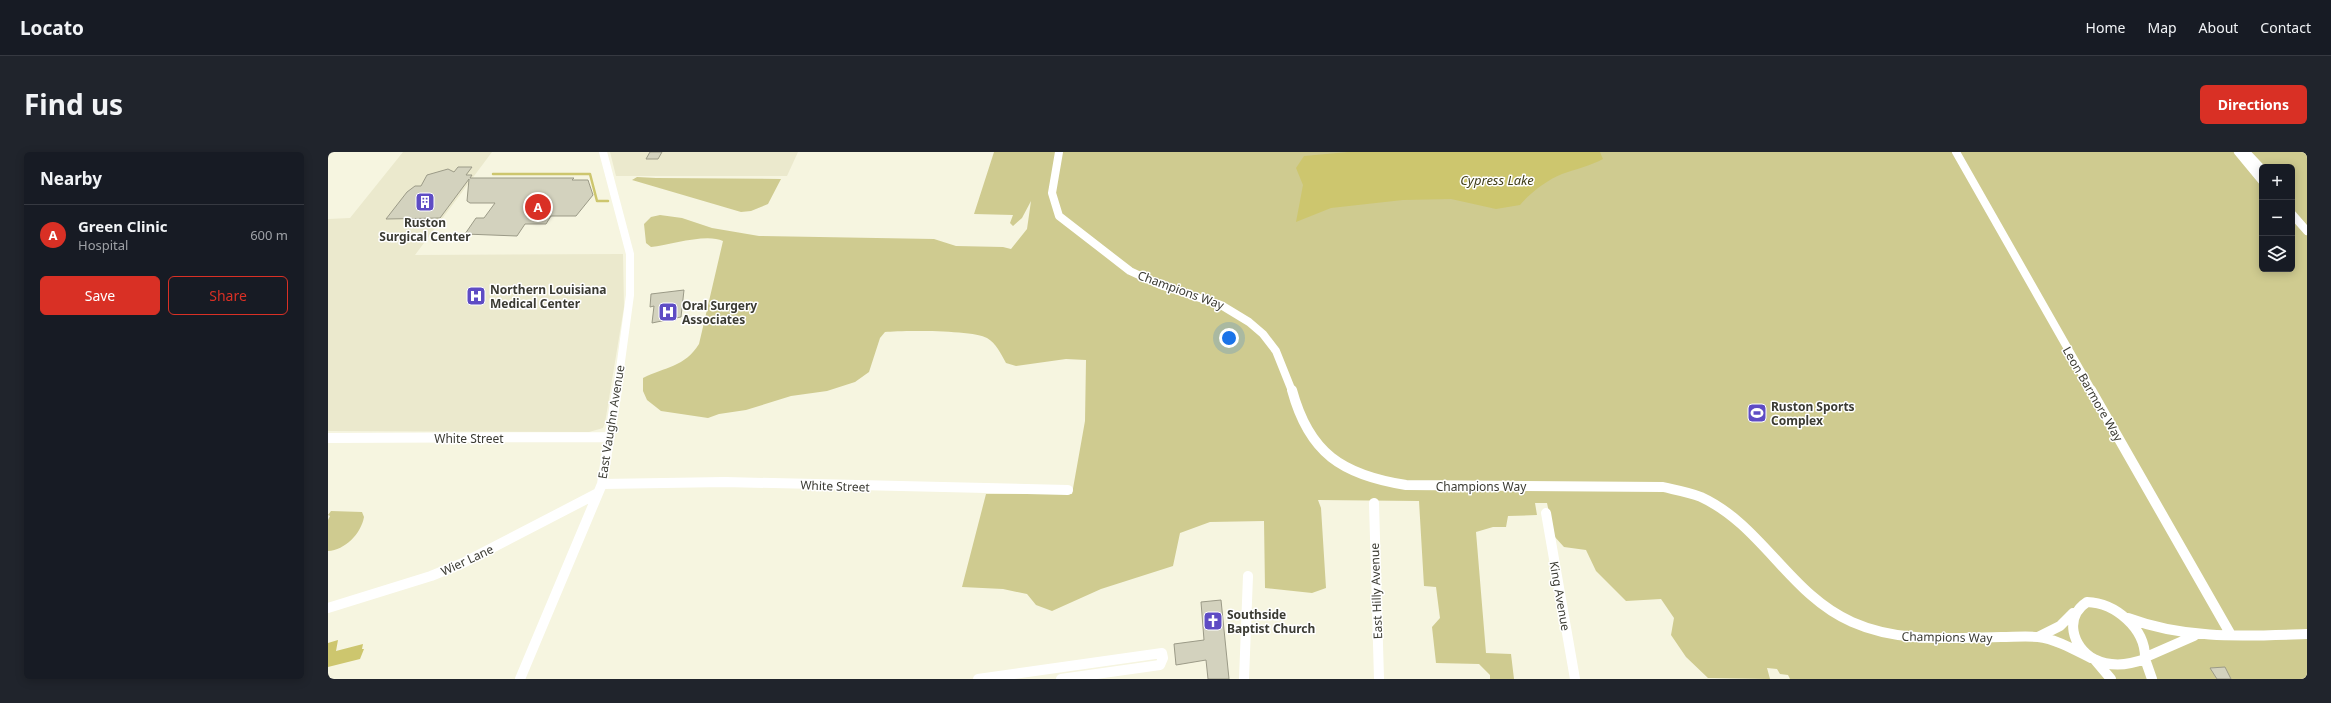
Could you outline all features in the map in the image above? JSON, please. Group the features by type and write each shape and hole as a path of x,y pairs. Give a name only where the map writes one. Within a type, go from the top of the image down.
{"street":[{"name":"East Vaughn Avenue","path":"520,679 600,489 610,437 630,295 630,254 603,152"},
{"name":"Champions Way","path":"1059,152 1051,198 1059,216 1127,269 1161,285 1217,302 1244,318 1271,342 1282,360 1288,374 1300,420 1311,437 1330,459 1353,472 1381,482 1406,485 1663,487 1685,491 1704,498 1729,515 1818,603 1834,614 1864,628 1897,636 1915,638 2038,637 2072,648 2093,659 2123,666 2146,658 2194,636"},
{"name":"Leon Barmore Way","path":"1956,152 2231,635"},
{"path":"2238,152 2259,177"},
{"path":"2246,152 2259,166"},
{"path":"2295,217 2307,231"},
{"name":"White Street","path":"328,438 610,437"},
{"name":"White Street","path":"600,489 725,482 1068,490"},
{"name":"Wier Lane","path":"328,608 431,576 463,563 600,489"},
{"name":"East Hilly Avenue","path":"1374,503 1379,679"},
{"name":"King Avenue","path":"1546,513 1575,679"},
{"path":"1244,679 1248,576"},
{"name":"Champions Way","path":"2038,637 2060,626 2080,605 2094,602 2109,606 2128,618 2162,631 2194,636 2307,634"},
{"name":"Champions Way","path":"2073,613 2074,633 2093,659 2111,679"},
{"name":"Champions Way","path":"2128,618 2137,632 2152,679"},
{"path":"978,679 1162,652 1164,658 1160,665 1063,679 1065,667"}],"shaded area":[{"name":"Northern Louisiana Medical Center","path":"403,152 492,152 415,255 623,254 624,307 603,428 589,432 328,431 328,219 350,218"},
{"path":"610,152 798,152 787,176 616,176"},
{"name":"Ruston Sports Complex","path":"994,152 2307,152 2307,679 1790,679 1788,675 1780,674 1777,669 1767,668 1770,679 1708,678 1686,657 1671,635 1674,618 1661,599 1626,601 1596,571 1586,550 1564,547 1554,536 1547,503 1535,503 1537,515 1508,516 1506,527 1493,527 1476,532 1486,653 1511,654 1514,679 1490,679 1490,675 1479,664 1436,663 1432,627 1440,618 1436,587 1424,586 1419,501 1318,500 1321,508 1326,588 1312,593 1265,588 1264,521 1210,522 1180,533 1173,566 1101,589 1052,611 1036,605 1027,594 1003,589 962,587 986,494 1072,494 1085,421 1086,360 1066,359 1016,366 1006,363 993,343 980,335 938,331 885,332 880,338 869,372 855,382 827,391 791,396 746,410 719,414 708,418 661,411 647,400 643,391 643,378 681,362 693,352 699,344 723,241 707,238 651,247 646,243 644,224 651,217 660,215 682,218 712,228 759,236 934,239 956,246 1003,247 1011,249 1027,229 1031,201 1022,218 1013,226 1010,223 1013,215 974,214"},
{"path":"637,177 781,179 768,204 751,211 741,212 632,180"},
{"path":"331,511 362,512 364,517 360,529 351,540 340,548 328,551 328,520 330,516 328,515"}],"water":[{"name":"Cypress Lake","path":"1348,152 1600,152 1603,159 1588,166 1562,174 1545,183 1520,205 1496,209 1451,199 1403,200 1331,208 1296,222 1303,185 1296,168 1304,156"},
{"path":"338,640 336,651 363,644 362,649 364,649 360,659 328,667 328,643"}],"building":[{"path":"650,152 662,152 658,159 646,159"},
{"path":"458,167 472,167 466,175 472,175 470,178 574,178 572,180 588,180 593,195 576,216 551,216 546,224 525,224 517,236 465,234 476,218 484,218 495,203 470,203 467,201 469,179 440,218 386,219 407,192 415,186 421,186 427,175 448,169 454,172"},
{"path":"684,290 681,317 652,323 654,306 650,307 651,294"},
{"name":"Southside Baptist Church","path":"1221,600 1229,679 1208,679 1206,660 1176,665 1174,644 1204,640 1201,602"},
{"path":"2225,667 2231,679 2217,679 2210,668"}],"waterway":[{"path":"493,174 590,174 597,201 608,201"}],"place":[{"name":"Ruston Surgical Center","path":"425,202"},
{"name":"Green Clinic","path":"538,207"},
{"name":"Northern Louisiana Medical Center","path":"476,296"},
{"name":"Oral Surgery Associates","path":"668,312"},
{"name":"Ruston Sports Complex","path":"1757,413"},
{"name":"Southside Baptist Church","path":"1213,621"}]}
